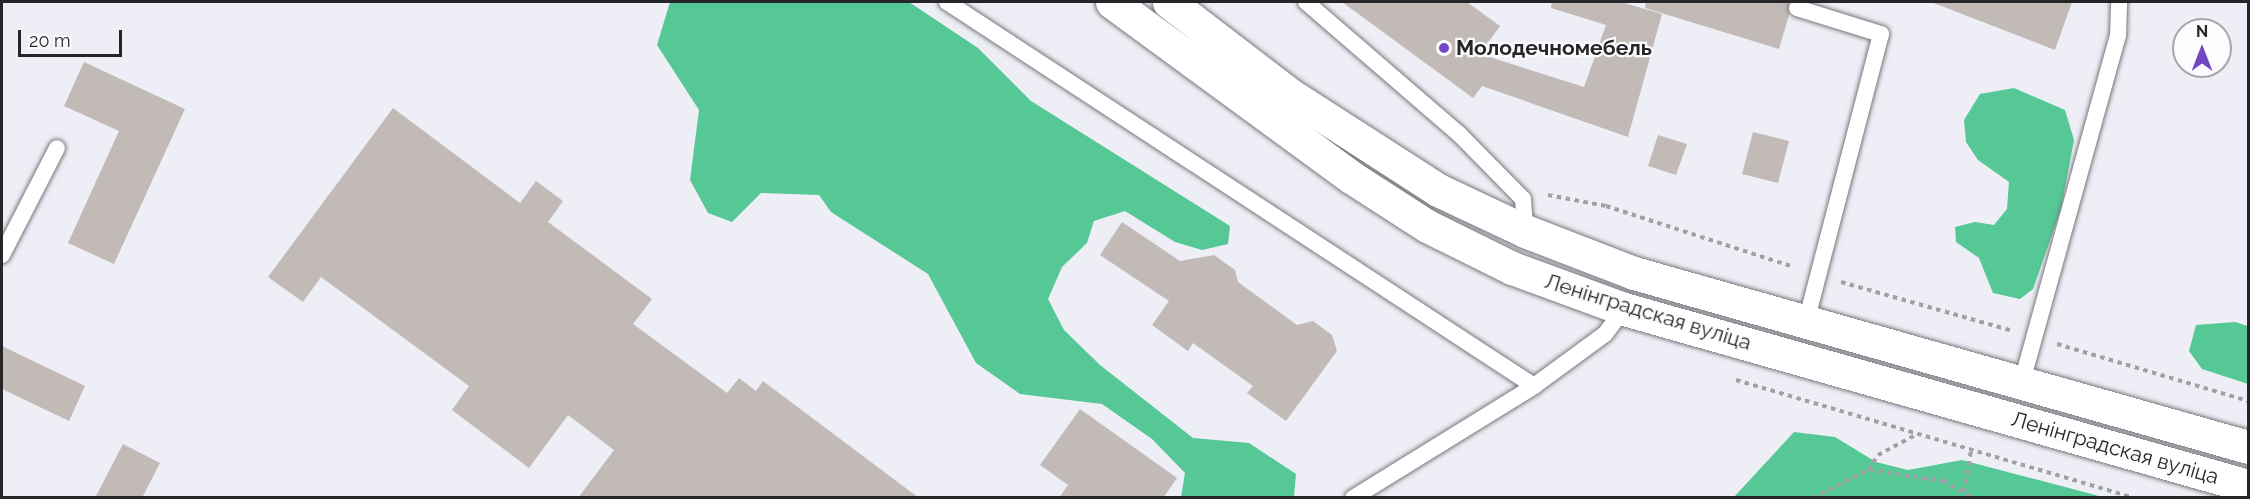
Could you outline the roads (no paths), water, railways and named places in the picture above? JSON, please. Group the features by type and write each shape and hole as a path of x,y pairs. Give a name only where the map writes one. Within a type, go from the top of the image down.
{"main road":[{"name":"Ленінградская вуліца","path":"1112,2 1272,124 1427,226 1512,268 1624,309 2248,486"},
{"name":"Ленінградская вуліца","path":"1169,2 1289,94 1408,171 1525,231 1634,273 2021,385 2248,447"}],"lane":[{"path":"947,2 1534,386"},
{"path":"1306,2 1460,135 1523,199 1525,231"},
{"path":"2021,385 2118,36 2119,2"},
{"path":"1797,8 1881,34 1820,275 1806,321"},
{"path":"2,255 57,148"},
{"path":"1353,498 1534,386 1605,334 1624,309"}],"place":[{"name":"Молодечномебель","path":"1444,48"}]}
